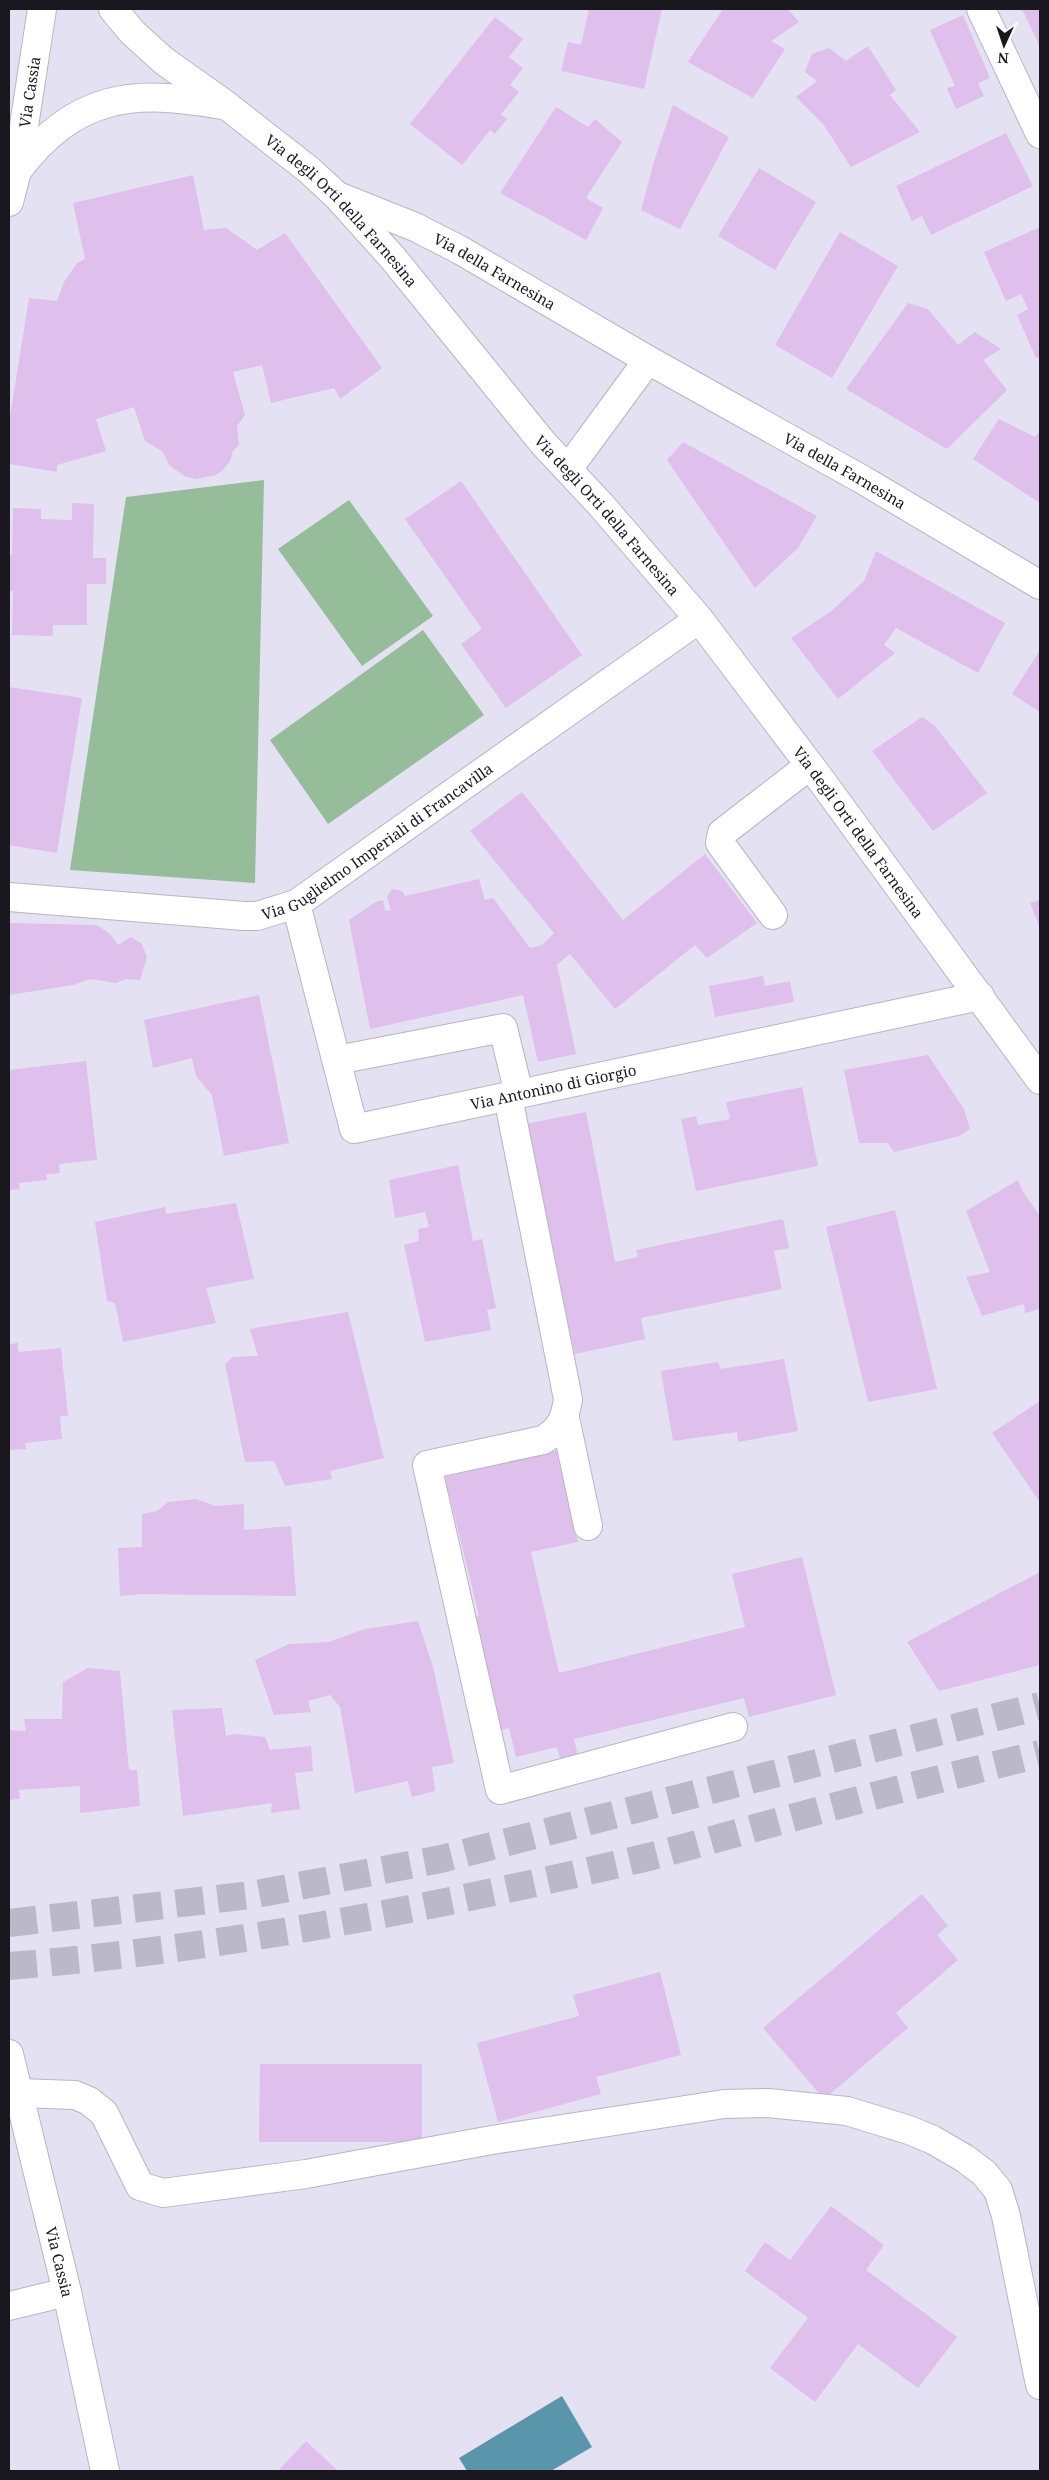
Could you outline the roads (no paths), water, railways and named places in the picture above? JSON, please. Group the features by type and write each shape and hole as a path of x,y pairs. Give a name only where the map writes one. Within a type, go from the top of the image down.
{"street":[{"name":"Via Cassia","path":"9,202 17,171 42,9"},
{"name":"Via degli Orti della Farnesina","path":"113,9 150,50 295,158 337,196 392,257 543,443 568,469 699,620 810,766 1040,1080"},
{"path":"981,9 1040,134"},
{"path":"17,171 50,134 75,116 106,102 148,97 180,98 226,105"},
{"name":"Via della Farnesina","path":"337,196 415,227 460,250 648,360 863,480 1040,584"},
{"path":"568,469 648,360"},
{"name":"Via Guglielmo Imperiali di Francavilla","path":"9,897 244,916 257,916 296,904 699,620"},
{"path":"773,915 720,843 720,838 729,827 810,766"},
{"name":"Via Antonino di Giorgio","path":"296,904 354,1129 980,996"},
{"path":"337,1060 502,1028 521,1159 568,1399 565,1418 588,1526"},
{"path":"565,1418 556,1433 543,1440 427,1465 500,1790 733,1727"},
{"name":"Via Cassia","path":"9,2054 67,2292 105,2471"},
{"path":"19,2092 75,2096 89,2101 104,2113 140,2186 163,2193 306,2174 492,2140 724,2104 776,2104 848,2111 909,2130 932,2140 964,2158 991,2180 998,2190 1006,2216 1040,2385"},
{"path":"9,2306 67,2292"}],"water":[{"path":"562,2396 592,2447 551,2471 467,2471 459,2458"}],"tunnel":[{"path":"9,1923 251,1895 441,1859 1040,1706"},
{"path":"9,1966 88,1959 247,1938 326,1925 484,1894 660,1854 859,1800 1040,1754"}]}
